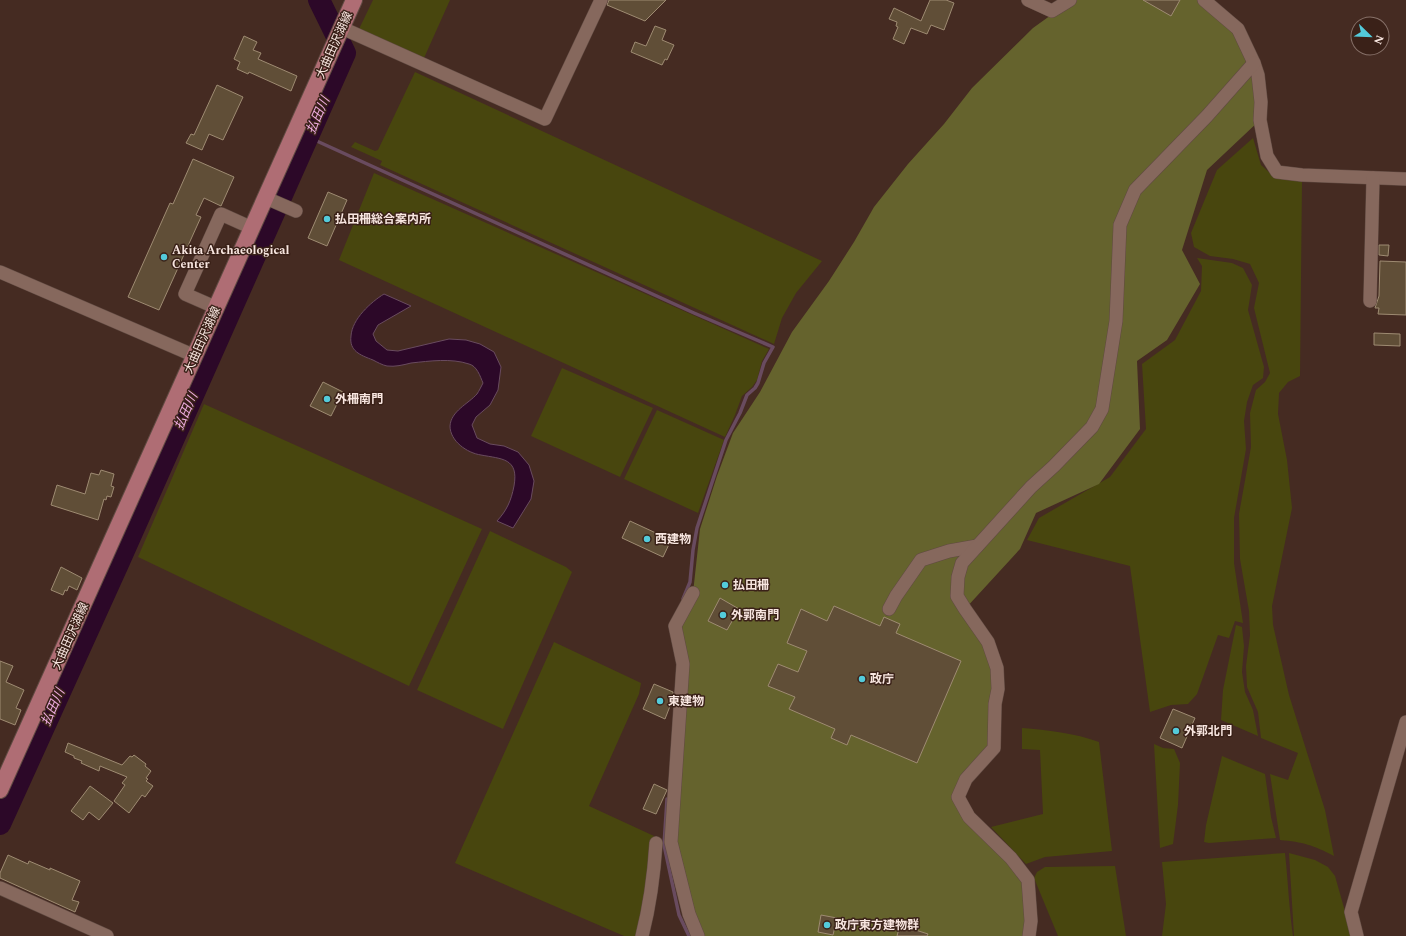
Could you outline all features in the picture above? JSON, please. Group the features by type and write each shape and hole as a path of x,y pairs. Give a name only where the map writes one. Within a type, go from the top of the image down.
{"main road":[{"name":"大曲田沢湖線","path":"2,783 217,308 354,0"}],"street":[{"path":"339,33 545,119 601,0"},
{"path":"1028,0 1052,11 1070,0"},
{"path":"1204,0 1238,29 1254,64 1258,75 1260,120 1267,156 1277,172 1302,175 1406,179"},
{"path":"1029,936 1031,921 1028,880 1011,858 969,817 958,798 966,779 994,748 995,704 998,689 997,668 988,642 964,609 957,596 958,577 962,563 977,546 1031,487 1092,427 1102,409 1116,321 1120,225 1135,190 1207,116 1254,64"},
{"path":"1370,301 1373,178"},
{"path":"266,198 296,210"},
{"path":"217,308 184,294 221,214 252,228"},
{"path":"0,272 195,356"},
{"path":"889,609 896,596 921,560 949,551 977,546"},
{"path":"693,593 675,626 683,664 671,842 689,914 698,936"},
{"path":"1357,936 1351,912 1406,722"},
{"path":"642,936 647,918 654,876 656,843"},
{"path":"0,888 107,936"}],"shaded area":[{"path":"373,0 450,0 424,58 359,29"},
{"path":"1072,0 1204,0 1238,29 1254,63 1260,120 1207,170 1182,250 1200,284 1167,340 1137,361 1140,429 1099,484 1036,513 1020,549 965,609 997,668 994,748 958,797 1028,880 1029,936 698,936 671,842 683,664 675,626 693,593 700,529 733,433 760,392 792,332 829,281 874,207 908,164 944,124 972,88 1033,28"},
{"path":"415,72 822,261 796,293 782,318 774,344 380,165 382,161 351,147 355,142 375,151 378,150"},
{"path":"1253,138 1261,165 1271,174 1302,181 1300,376 1288,382 1279,393 1278,414 1287,460 1292,508 1272,606 1273,625 1289,695 1325,810 1334,856 1308,845 1280,840 1270,774 1288,780 1298,753 1261,738 1258,712 1247,687 1246,666 1250,635 1249,611 1240,559 1239,514 1251,447 1250,413 1256,390 1265,382 1270,373 1254,308 1259,283 1250,264 1233,259 1210,256 1194,247 1191,233 1217,170"},
{"path":"374,173 769,349 762,361 757,380 742,396 725,437 339,260"},
{"path":"1197,258 1232,263 1243,268 1252,285 1248,310 1264,367 1263,378 1253,385 1247,402 1244,421 1246,449 1234,518 1234,563 1243,623 1235,621 1229,638 1218,635 1197,694 1188,704 1171,705 1150,712 1130,566 1027,540 1039,518 1110,477 1146,429 1142,364 1175,340 1201,291 1202,266"},
{"path":"384,294 411,306 378,325 373,334 376,341 387,350 398,351 449,339 466,340 480,344 494,352 501,367 498,390 490,405 476,417 472,425 477,438 490,444 504,446 518,452 529,465 534,481 531,499 513,528 497,521 506,509 513,491 515,477 514,470 511,465 502,459 470,452 456,441 451,431 450,426 453,416 477,394 483,383 476,369 472,365 462,362 440,360 387,366 356,352 354,349 351,336 358,317 368,306"},
{"path":"562,368 653,408 620,477 531,436"},
{"path":"204,404 482,529 409,686 138,557"},
{"path":"657,410 724,440 698,513 624,479"},
{"path":"490,531 566,567 572,572 503,729 417,690"},
{"path":"1236,625 1242,627 1244,646 1242,672 1245,692 1253,710 1258,736 1221,720 1223,690"},
{"path":"554,642 641,683 639,694 589,806 654,836 637,936 624,936 455,863"},
{"path":"1022,728 1071,734 1099,742 1112,851 1045,857 1026,864 991,827 1043,814 1040,750 1022,749"},
{"path":"1154,744 1163,748 1174,749 1180,763 1178,805 1173,844 1160,848"},
{"path":"1222,756 1265,774 1271,817 1276,838 1209,843 1204,842 1206,825"},
{"path":"1285,853 1293,936 1162,936 1166,904 1162,862"},
{"path":"1289,853 1315,860 1328,867 1335,876 1352,936 1294,936"},
{"path":"1115,866 1126,936 1058,936 1034,878 1037,872 1045,867"}],"building":[{"path":"609,0 666,0 645,21 607,5"},
{"path":"930,0 946,0 954,3 944,30 931,25 927,34 911,28 904,44 893,39 898,27 896,26 897,22 889,19 894,8 921,21"},
{"path":"1143,0 1180,0 1171,16"},
{"path":"655,26 666,30 662,40 674,45 667,60 665,59 662,65 631,52 635,42 646,46"},
{"path":"244,36 257,42 253,50 261,53 258,59 297,76 291,91 249,72 248,74 237,69 240,62 234,59"},
{"path":"217,85 243,97 223,140 209,134 202,150 186,143 191,134 194,135"},
{"name":"Akita Archaeological Center","path":"193,159 234,177 221,206 204,198 196,215 201,217 159,310 128,297 170,203 173,204"},
{"name":"払田柵総合案内所","path":"328,192 347,200 327,246 308,238"},
{"path":"1379,245 1389,245 1388,256 1379,255"},
{"path":"1380,261 1406,262 1406,315 1378,314 1379,308 1375,308 1379,296"},
{"path":"1374,333 1400,334 1400,346 1374,345"},
{"name":"外柵南門","path":"323,382 343,392 331,416 310,406"},
{"path":"101,470 114,474 111,486 114,487 111,497 107,496 106,500 104,499 98,520 51,505 57,485 85,494 91,473 99,475"},
{"name":"西建物","path":"630,521 671,540 663,557 622,538"},
{"path":"61,567 82,578 77,590 69,586 63,595 51,590"},
{"name":"外郭南門","path":"720,598 739,609 727,630 708,621"},
{"name":"政庁","path":"834,606 880,626 884,617 900,624 896,633 961,661 917,763 851,735 847,745 831,738 835,729 789,709 795,697 768,686 778,664 798,672 807,651 787,643 801,609 827,621"},
{"path":"0,661 13,666 6,682 24,690 16,708 21,710 15,725 0,719"},
{"name":"東建物","path":"654,684 673,692 672,701 665,719 643,709"},
{"name":"外郭北門","path":"1173,709 1195,718 1182,748 1160,738"},
{"path":"68,743 122,765 130,756 132,757 134,755 146,764 145,766 151,771 146,778 148,779 146,781 153,786 145,797 142,795 129,813 114,801 125,785 122,783 127,777 100,766 99,771 81,763 82,761 65,752"},
{"path":"654,784 667,790 656,814 643,809"},
{"path":"90,786 113,803 99,820 89,812 83,820 71,811"},
{"path":"8,855 28,864 29,861 50,870 50,868 80,881 72,900 79,902 75,912 0,878 0,873"},
{"name":"政庁東方建物群","path":"821,915 837,918 833,935 818,932"},
{"path":"900,925 928,934 927,936 897,936"}],"waterway":[{"name":"払田川","path":"0,824 118,564 345,53 319,0"},
{"path":"308,137 694,313 773,347 764,363 758,383 747,395 740,413 726,440 697,528 690,582 683,599"},
{"path":"667,799 664,845 679,915 689,936"}],"place":[{"name":"払田柵総合案内所","path":"327,219"},
{"name":"Akita Archaeological Center","path":"164,257"},
{"name":"外柵南門","path":"327,399"},
{"name":"西建物","path":"647,539"},
{"name":"払田柵","path":"725,585"},
{"name":"外郭南門","path":"723,615"},
{"name":"政庁","path":"862,679"},
{"name":"東建物","path":"660,701"},
{"name":"外郭北門","path":"1176,731"},
{"name":"政庁東方建物群","path":"827,925"}]}
